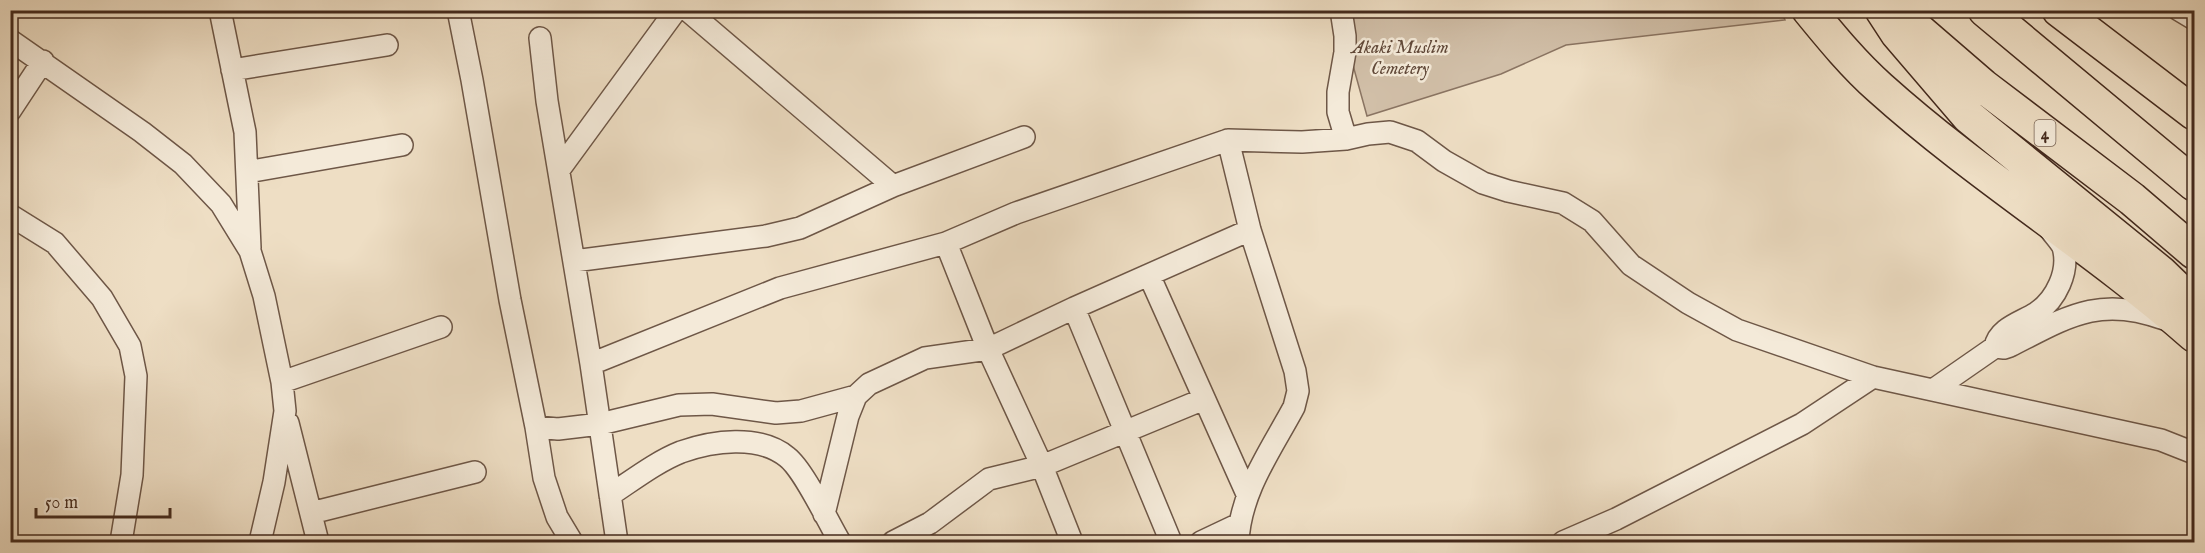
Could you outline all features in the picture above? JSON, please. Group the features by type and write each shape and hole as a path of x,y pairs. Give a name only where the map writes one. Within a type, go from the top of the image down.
{"highway":[{"path":"1809,10 1878,86 1945,143 2139,289 2191,322"},
{"path":"1882,10 1897,33 1970,117 2161,273 2191,322"},
{"name":"4","path":"1898,10 1983,86 2132,199 2194,252"},
{"path":"1985,10 2194,184"},
{"path":"2059,10 2194,113"},
{"path":"2029,48 2075,70 2194,158"}],"street":[{"path":"220,10 245,132 250,251"},
{"path":"458,10 510,300 536,427 543,478 557,517 572,543"},
{"path":"559,170 676,10"},
{"path":"687,10 893,186"},
{"path":"1341,10 1346,36 1346,52 1338,92 1338,112 1346,140"},
{"path":"2179,10 2194,19"},
{"path":"540,38 547,101 591,364 617,543"},
{"path":"10,40 43,61 183,164 221,204 250,251 264,296 282,382 285,411 318,543"},
{"path":"232,70 387,45"},
{"path":"10,111 43,61"},
{"path":"591,364 780,288 946,243 1016,213 1228,140 1302,142 1346,140 1368,134 1390,132 1417,141 1444,161 1483,183 1563,203 1592,221 1631,265 1688,303 1737,330 1873,377 2161,440 2194,453"},
{"path":"574,261 777,234 800,228 893,186 1024,137"},
{"path":"1201,543 1238,533 1247,494 1294,407 1298,391 1295,371 1250,230 1228,140"},
{"path":"247,172 402,144"},
{"path":"10,215 55,243 102,298 130,346 136,376 132,475 121,543"},
{"path":"1995,347 1996,338 2003,332 2045,306 2061,282 2064,264 2062,247 2041,216"},
{"path":"824,514 848,416 856,396 869,384 925,358 988,350 1074,308 1250,230"},
{"path":"946,243 988,350 1042,466 1072,543"},
{"path":"1149,275 1247,494"},
{"path":"1074,308 1171,543"},
{"path":"1933,390 1995,347 2010,346 2083,311 2113,308 2144,311 2191,322"},
{"path":"282,382 441,327"},
{"path":"1563,543 1616,519 1802,424 1873,377"},
{"path":"536,427 558,429 600,424 680,405 712,404 776,413 801,411 856,396"},
{"path":"893,543 930,523 989,479 1042,466 1204,399"},
{"path":"260,543 274,482 285,411"},
{"path":"610,495 680,452 730,441 742,442 774,449 788,458 800,473 840,543"},
{"path":"311,513 475,472"}],"green space":[{"name":"Akaki Muslim Cemetery","path":"1780,10 1785,20 1566,45 1501,74 1367,116 1338,11"}]}
